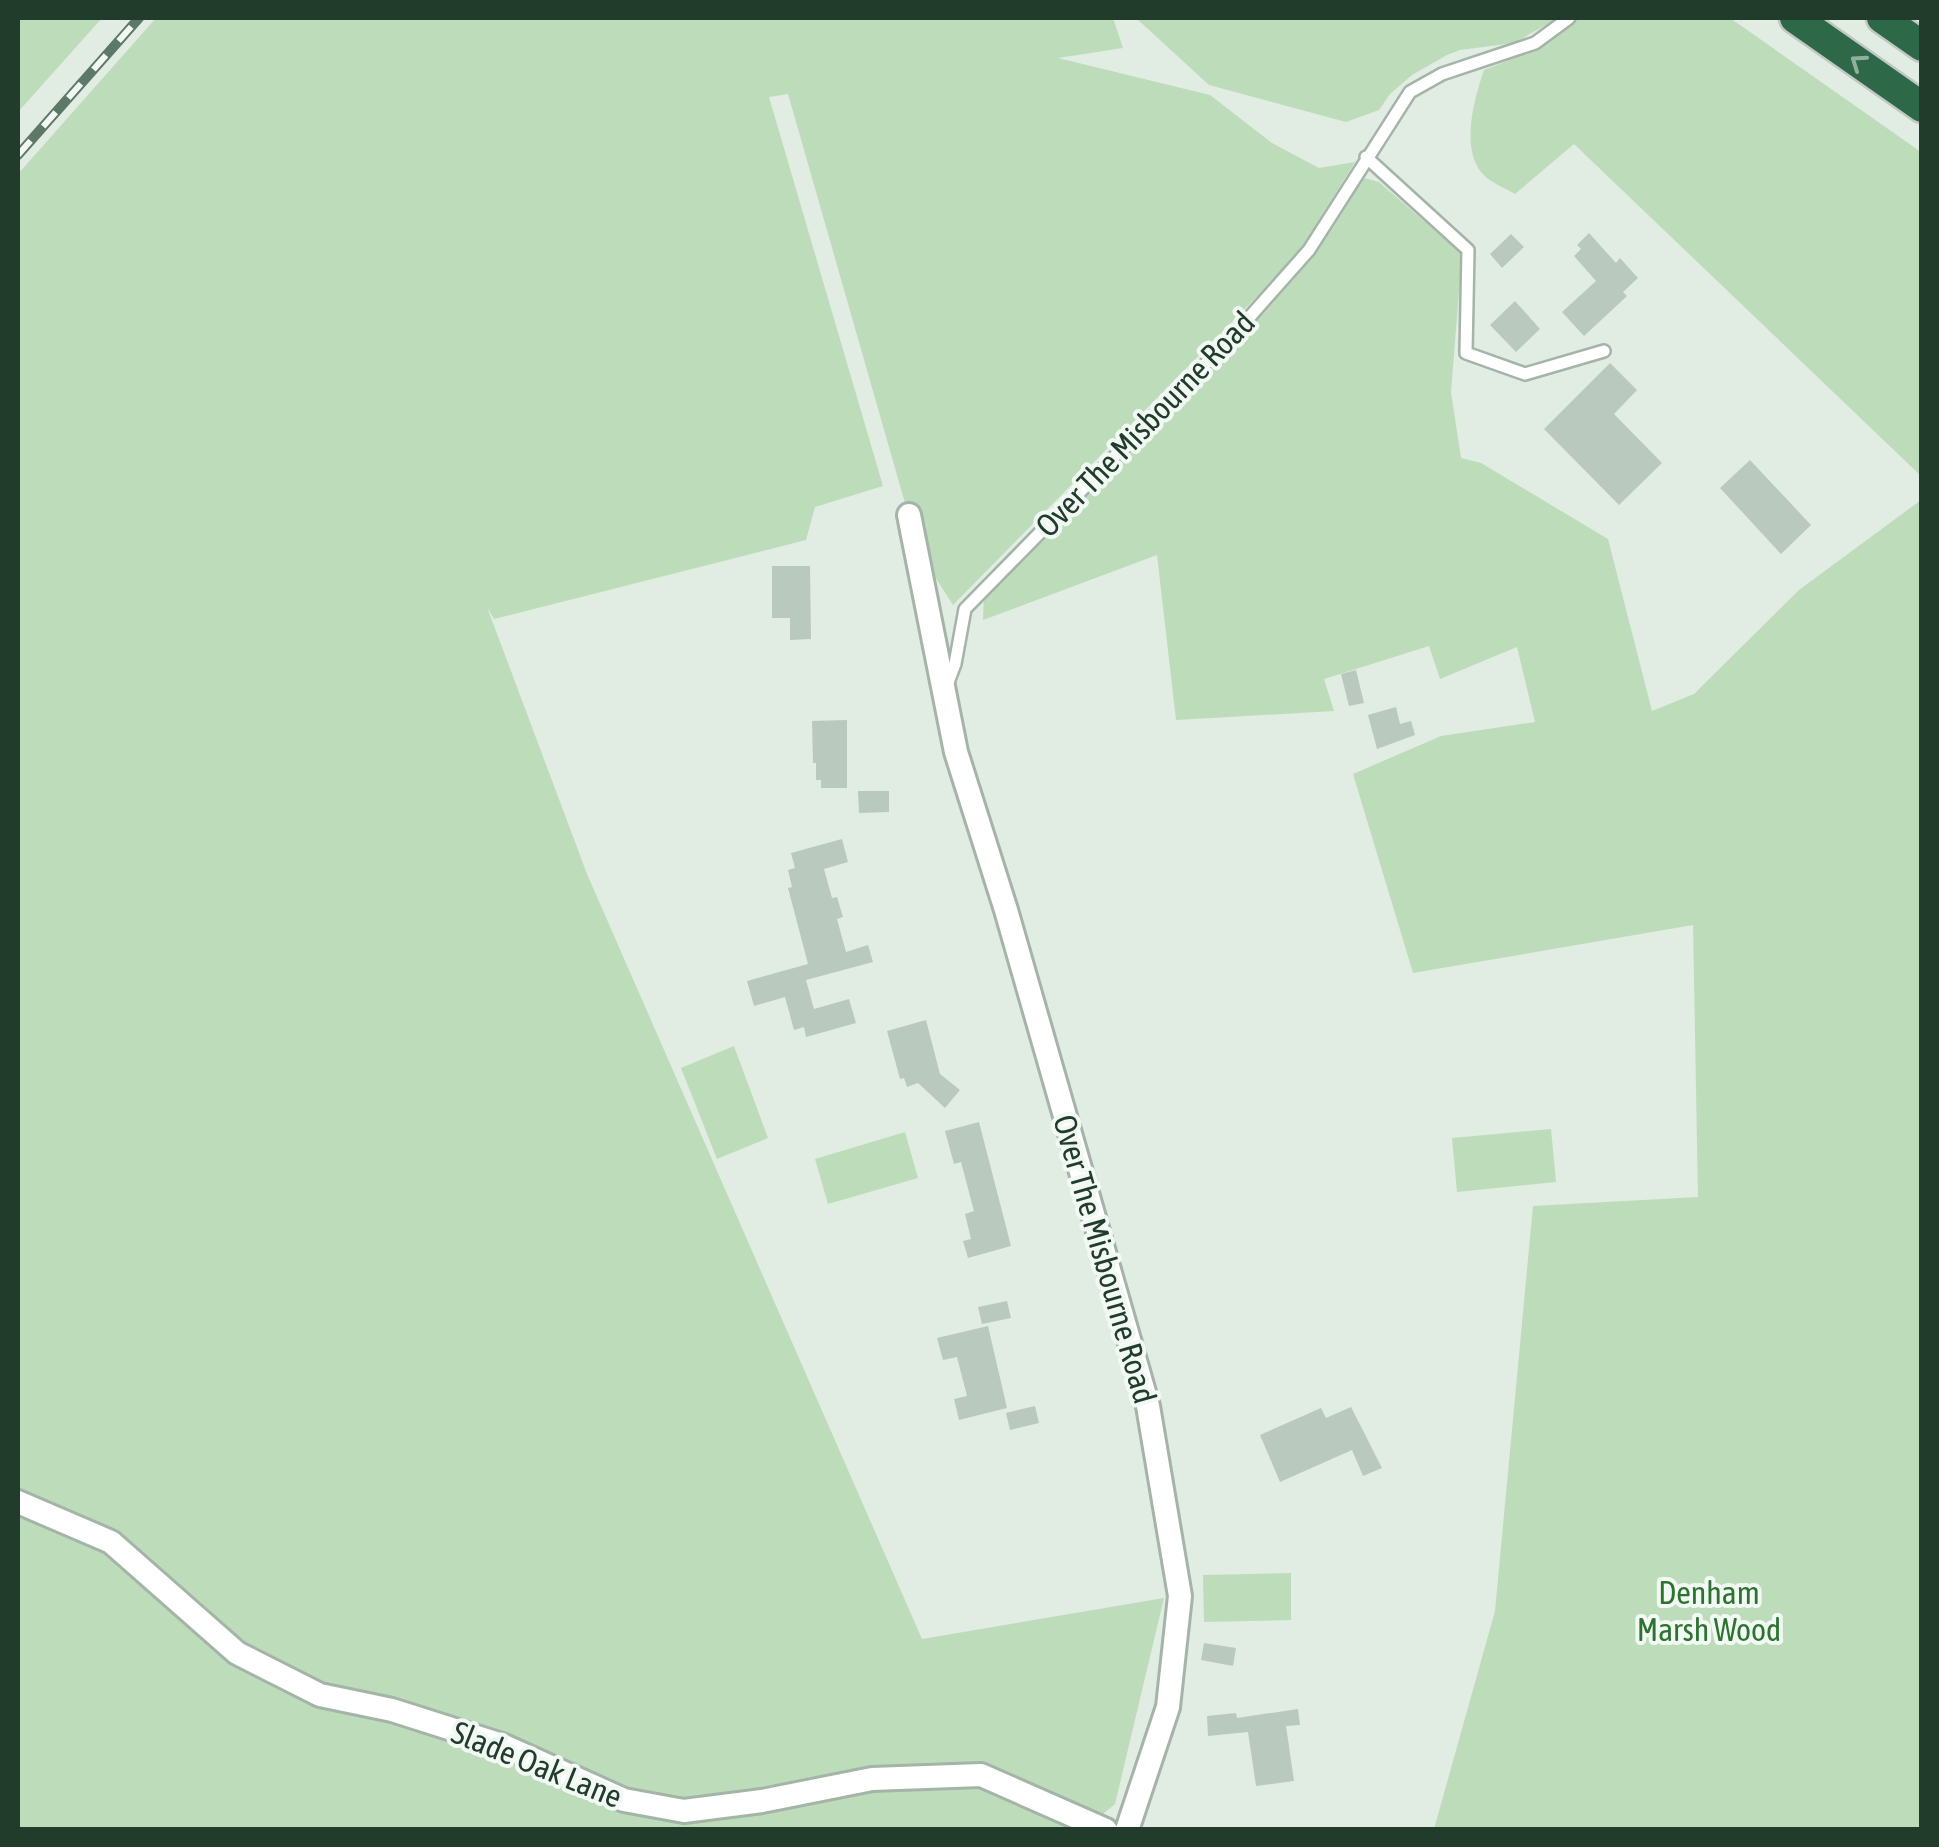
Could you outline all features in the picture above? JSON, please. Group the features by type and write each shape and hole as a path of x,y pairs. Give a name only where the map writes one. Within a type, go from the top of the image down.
{"highway":[{"path":"1794,18 1922,108"},
{"path":"1882,18 1922,46"}],"street":[{"name":"Over The Misbourne Road","path":"909,516 956,752 1003,900 1148,1406 1180,1596 1168,1707 1128,1830"},
{"name":"Slade Oak Lane","path":"18,1502 112,1542 237,1653 320,1695 392,1710 502,1745 624,1800 684,1810 762,1801 872,1779 982,1774 1106,1830"}],"lane":[{"name":"Over The Misbourne Road","path":"943,695 955,664 965,609 1232,338 1309,250 1410,92 1442,74 1534,43 1568,18"},
{"path":"1366,157 1468,250 1466,353 1525,374 1604,351"}],"green space":[{"path":"18,18 102,18 18,112"},
{"path":"156,18 1113,18 1123,48 1058,58 1210,95 1272,143 1319,168 1355,162 1296,257 953,605 919,552 788,94 769,97 883,486 815,507 806,540 494,619 487,607 587,874 922,1639 1164,1598 1115,1804 1084,1830 18,1830 18,174"},
{"path":"1136,18 1558,18 1514,43 1447,55 1412,75 1379,110 1346,122 1209,85"},
{"path":"1579,18 1730,18 1921,152 1921,476 1574,144 1515,194 1487,178 1478,168 1471,126 1484,70 1538,49"},
{"name":"Denham Marsh Wood","path":"1364,178 1379,182 1462,254 1451,392 1461,458 1481,463 1608,539 1652,711 1694,694 1799,590 1921,500 1921,1829 1434,1829 1495,1611 1533,1206 1698,1197 1693,925 1413,973 1353,774 1441,736 1535,722 1517,647 1440,679 1429,646 1324,679 1334,711 1176,720 1157,555 983,620 984,595 1293,280"},
{"path":"734,1046 768,1138 717,1159 681,1068"},
{"path":"1551,1129 1556,1182 1457,1192 1452,1138"},
{"path":"905,1132 918,1178 828,1204 815,1159"},
{"path":"1291,1573 1291,1620 1204,1622 1203,1575"}],"building":[{"path":"1589,233 1616,263 1620,258 1638,278 1623,292 1627,296 1584,336 1562,312 1596,281 1574,256 1581,249 1577,245"},
{"path":"1511,234 1524,247 1502,268 1490,254"},
{"path":"1515,301 1540,329 1516,352 1490,325"},
{"path":"1610,363 1637,390 1614,414 1662,463 1619,505 1544,429"},
{"path":"1750,460 1811,525 1781,554 1720,488"},
{"path":"772,566 810,566 811,639 790,640 790,618 772,618"},
{"path":"1356,670 1364,703 1349,706 1341,674"},
{"path":"1396,707 1400,724 1411,721 1415,735 1377,749 1368,715"},
{"path":"847,720 847,788 821,788 813,763 812,721"},
{"path":"858,791 889,791 889,812 859,813"},
{"path":"842,839 848,862 824,869 832,898 837,897 843,917 837,919 846,952 868,945 873,962 806,980 814,1009 849,999 856,1023 806,1037 804,1027 794,1030 785,997 754,1006 747,981 808,964 788,888 792,887 788,870 795,868 791,853"},
{"path":"926,1020 940,1074 960,1090 945,1108 918,1083 907,1087 904,1078 900,1079 887,1031"},
{"path":"979,1122 1011,1246 968,1258 963,1241 971,1239 965,1214 974,1211 961,1162 954,1164 945,1131"},
{"path":"1007,1301 1011,1318 982,1324 978,1307"},
{"path":"988,1326 1007,1408 959,1420 954,1399 967,1396 957,1357 943,1360 937,1338"},
{"path":"1035,1406 1039,1423 1010,1430 1006,1413"},
{"path":"1351,1407 1382,1468 1363,1476 1352,1450 1280,1482 1260,1435 1321,1408 1326,1418"},
{"path":"1204,1643 1236,1648 1233,1666 1201,1660"},
{"path":"1298,1709 1300,1725 1286,1726 1294,1781 1256,1786 1248,1732 1208,1736 1207,1716 1236,1713 1237,1718"}],"railway":[{"path":"18,155 139,18"}]}
